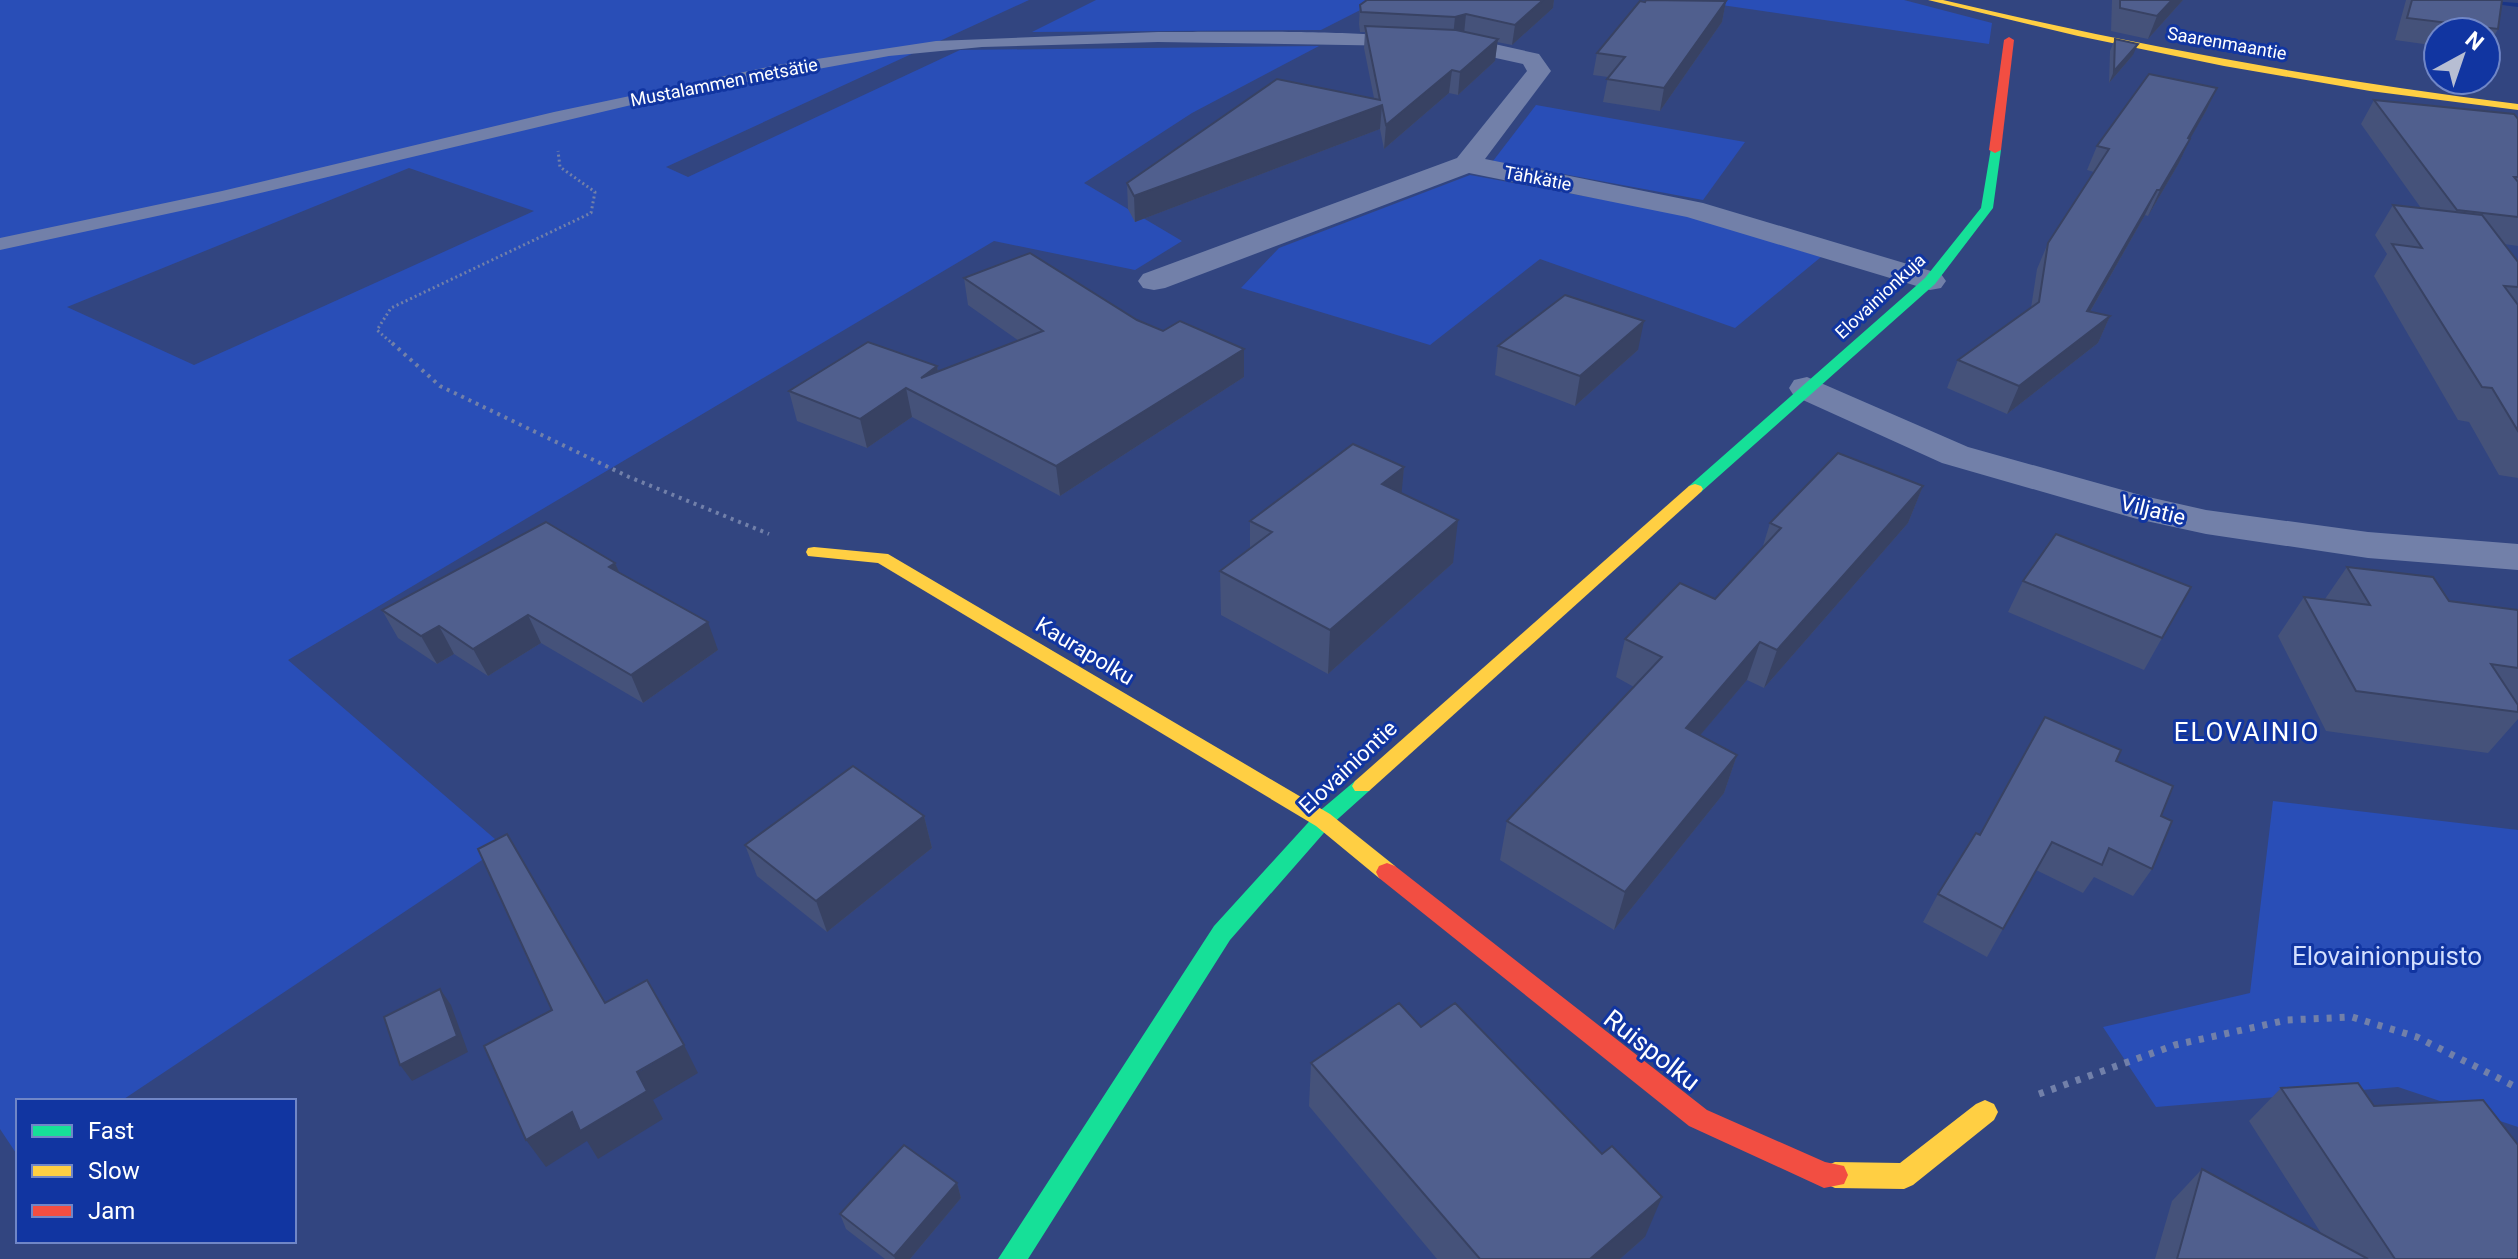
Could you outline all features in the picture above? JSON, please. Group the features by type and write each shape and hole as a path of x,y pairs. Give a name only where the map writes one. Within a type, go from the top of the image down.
{"street":[{"name":"Saarenmaantie","path":"1932,0 2023,23 2233,67 2457,101 2518,107"},
{"name":"Elovainionkuja","path":"1807,388 1930,281 1987,208 2009,40"},
{"path":"1154,281 1467,164 1539,71 1531,59 1447,43"},
{"name":"Tähkätie","path":"1467,164 1693,209 1930,281"},
{"name":"Viljatie","path":"1807,388 1955,455 2137,507 2206,522 2368,545 2518,557"},
{"name":"Elovainiontie","path":"1012,1259 1222,933 1323,820 1807,388"},
{"name":"Kaurapolku","path":"814,552 882,558 1323,820"},
{"name":"Ruispolku","path":"1323,820 1498,963 1698,1118 1824,1175 1904,1176 1985,1112"}],"lane":[{"name":"Mustalammen metsätie","path":"0,244 298,179 737,77 893,51 1002,41 1305,37 1447,43"}],"path":[{"path":"553,119 560,167 595,192 591,213 391,308 377,330 440,386 629,477 814,552"},
{"path":"1985,1112 2175,1045 2287,1020 2326,1018 2352,1017 2417,1037 2518,1088"}],"green space":[{"path":"0,0 1029,0 666,167 688,177 960,50 1319,46 1192,113 1084,183 1182,241 1135,270 994,241 288,660 503,846 124,1099 16,1099 16,1153 0,1129","holes":["409,168 534,211 194,365 67,307"]},
{"path":"1096,0 1380,0 1321,30 1032,32"},
{"path":"1687,0 1904,0 1992,23 1989,44"},
{"path":"1536,105 1745,142 1703,200 1493,161"},
{"path":"1470,175 1688,215 1821,257 1735,328 1540,259 1430,345 1241,288 1279,248"},
{"name":"Elovainionpuisto","path":"2273,801 2518,830 2518,1127 2398,1087 2156,1107 2103,1027 2250,993"}],"building":[{"path":"1367,0 1543,0 1515,25 1466,14 1455,17 1361,12 1360,5"},
{"path":"2120,0 2172,0 2157,16 2120,8"},
{"path":"2412,0 2502,0 2500,16 2407,18"},
{"path":"1640,1 1726,1 1664,88 1607,79 1625,57 1597,53"},
{"path":"1365,26 1456,30 1498,39 1460,72 1452,70 1386,125 1382,105 1134,196 1127,183 1277,79 1380,100"},
{"path":"2115,39 2138,44 2114,71"},
{"path":"2149,74 2217,88 2087,311 2110,316 2019,386 1958,360 2039,302 2048,243 2109,149 2097,146"},
{"path":"2374,100 2514,114 2518,119 2518,177 2514,177 2518,182 2518,217 2457,210"},
{"path":"2393,205 2482,215 2518,262 2518,287 2504,286 2518,305 2518,431 2492,388 2482,387 2392,244 2422,248"},
{"path":"1030,253 1137,320 1163,331 1180,321 1244,349 1056,466 906,388 860,419 789,391 868,342 937,366 921,378 1043,331 964,278"},
{"path":"1565,295 1644,321 1580,376 1498,346"},
{"path":"1353,444 1404,467 1382,484 1458,520 1330,630 1220,571 1272,532 1250,521"},
{"path":"1838,453 1923,486 1777,650 1760,642 1686,728 1737,755 1625,892 1507,821 1662,657 1625,639 1680,583 1715,599 1781,528 1770,523"},
{"path":"546,522 615,563 609,567 708,622 631,675 528,615 473,649 439,626 421,636 382,610"},
{"path":"2056,534 2191,587 2162,638 2023,581"},
{"path":"2347,567 2433,577 2449,601 2518,610 2518,668 2491,664 2518,705 2518,712 2356,691 2304,597 2370,605"},
{"path":"2045,717 2121,750 2116,761 2173,786 2161,816 2172,821 2152,869 2109,848 2102,865 2052,842 2003,929 1938,894 1976,833 1980,835"},
{"path":"853,766 924,816 816,901 745,845"},
{"path":"507,834 605,1003 647,980 684,1045 637,1072 647,1091 580,1131 572,1112 526,1140 484,1046 552,1010 478,849"},
{"path":"440,989 457,1036 400,1065 384,1017"},
{"path":"1399,1003 1421,1027 1455,1003 1602,1154 1612,1146 1662,1197 1590,1259 1480,1259 1311,1063"},
{"path":"2358,1083 2374,1106 2483,1100 2518,1145 2518,1259 2395,1259 2281,1088"},
{"path":"904,1145 957,1183 894,1256 840,1214"},
{"path":"2202,1169 2368,1259 2177,1259"}],"waterway":[{"path":"2479,0 2518,5"}],"traffic: fast":[{"path":"1695,489 1930,281 1987,208 1995,150"},
{"path":"1012,1259 1222,933 1323,820 1362,786"}],"traffic: slow":[{"path":"1932,0 2224,63 2370,88 2518,107"},
{"path":"1362,786 1695,489"},
{"path":"814,552 882,558 1323,820 1387,872"},
{"path":"1835,1175 1904,1176 1985,1112"}],"traffic: jam":[{"path":"1995,150 2009,40"},
{"path":"1387,872 1698,1118 1824,1175 1835,1175"}],"district":[{"name":"ELOVAINIO","path":"2247,732"}]}
